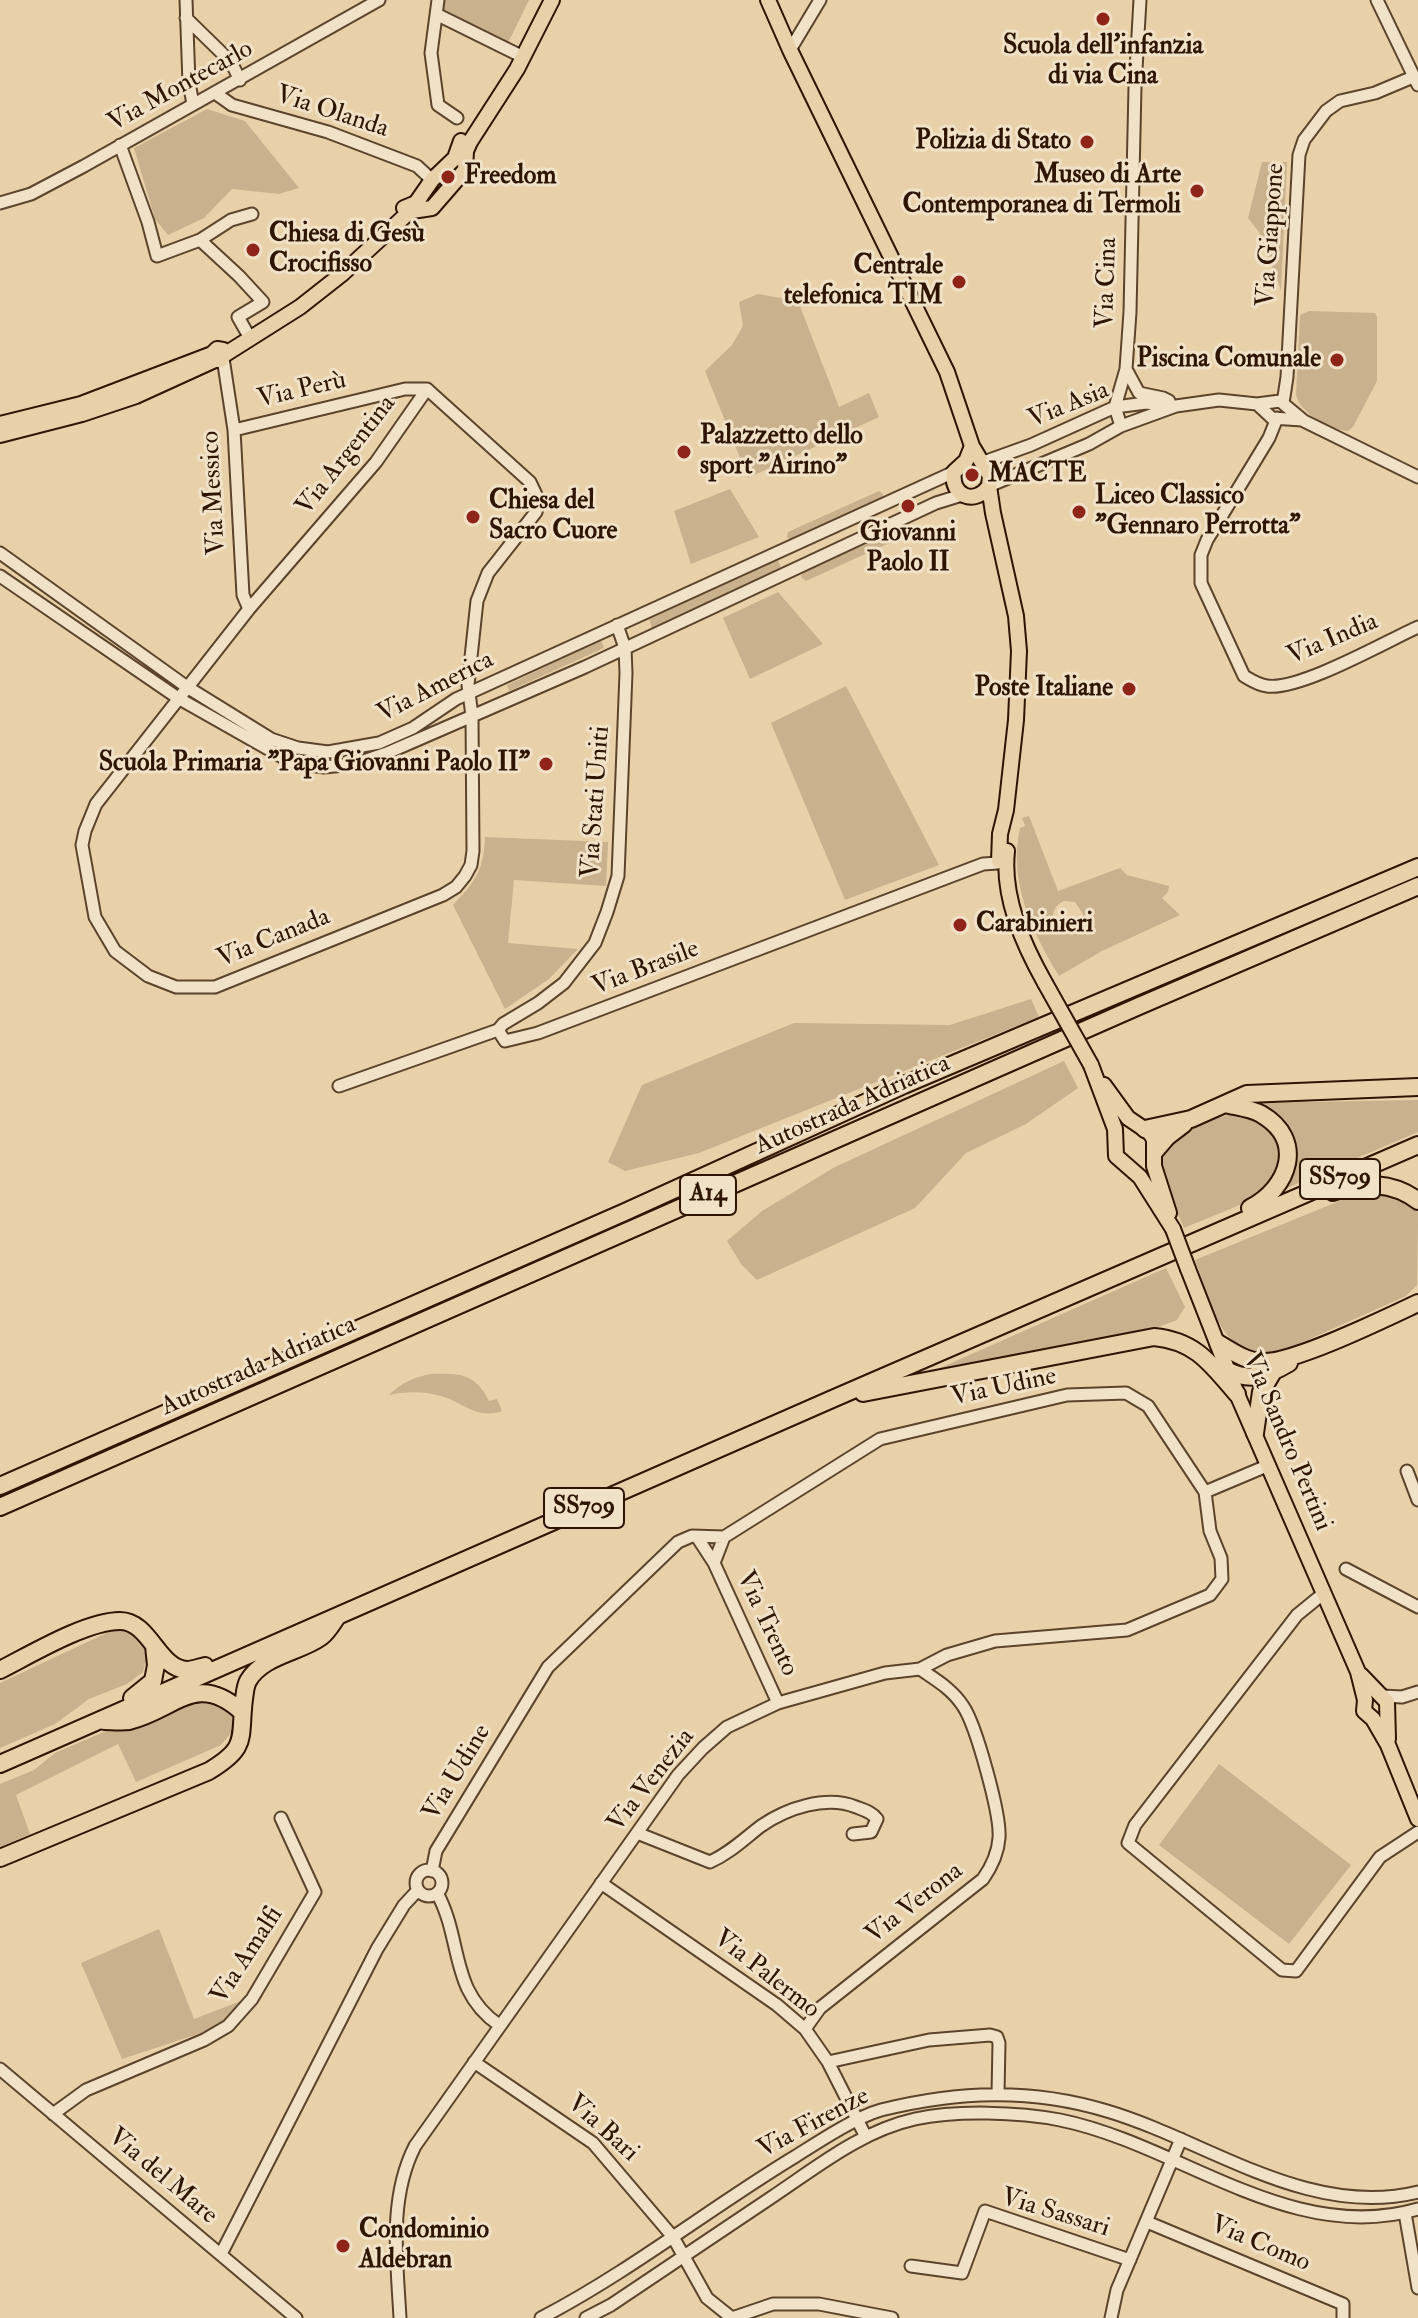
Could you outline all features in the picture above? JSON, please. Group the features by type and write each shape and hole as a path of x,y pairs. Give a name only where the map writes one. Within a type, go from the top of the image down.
{"highway":[{"name":"Autostrada Adriatica","path":"0,1486 625,1212 904,1085 1418,867"},
{"name":"Autostrada Adriatica","path":"0,1507 1418,886"},
{"path":"1154,1154 1167,1137 1191,1119 1247,1094 1418,1087"},
{"path":"1217,1233 1227,1218 1264,1201 1274,1192 1286,1171 1288,1153 1281,1134 1268,1119 1251,1110 1225,1104"},
{"path":"1142,1128 1191,1119"},
{"name":"SS709","path":"0,1764 1418,1145"},
{"path":"1263,1213 1289,1209 1346,1187 1364,1185 1401,1190 1418,1201"},
{"path":"1398,1313 1418,1296"},
{"path":"1218,1343 1247,1359 1261,1362 1306,1351 1418,1303"},
{"path":"830,1400 1154,1337 1174,1339 1194,1348 1237,1394"},
{"path":"1228,1371 1242,1378 1253,1378 1273,1372 1306,1351"},
{"path":"1255,1433 1261,1392 1273,1372"},
{"path":"0,1858 209,1771 236,1751 242,1737 246,1684 255,1672 324,1635 338,1616"},
{"path":"0,1670 61,1639 122,1620 140,1629 172,1663 186,1670 204,1666 238,1651 260,1651"},
{"path":"97,1720 141,1694 153,1681 156,1665 154,1646"},
{"path":"97,1720 128,1721 187,1696 204,1693 217,1694 242,1712"}],"main road":[{"path":"0,435 82,414 136,396 219,355 296,304 354,256 401,209 432,208 465,170 459,160 459,143 505,79 543,0"},
{"path":"418,207 432,180 459,160 517,69 552,0"},
{"path":"768,0 947,372 972,446 967,465 953,482 976,493 993,513 1016,616 1019,651 1016,720 1006,810 1000,834 1001,865"},
{"path":"0,424 81,404 219,355"},
{"path":"967,465 988,471 976,493"},
{"name":"Via Sandro Pertini","path":"1001,865 1029,955 1092,1067 1128,1118 1154,1139 1157,1180 1237,1394 1358,1672 1379,1705"},
{"name":"Via Sandro Pertini","path":"1092,1067 1115,1129 1115,1150 1120,1161 1132,1168 1173,1229"},
{"path":"1115,1143 1121,1132 1133,1127 1142,1128"},
{"path":"1132,1168 1144,1166 1154,1154"},
{"path":"1379,1705 1388,1745 1418,1819"}],"street":[{"path":"186,0 189,83 193,104"},
{"name":"Via Montecarlo","path":"0,203 31,194 379,0"},
{"path":"438,0 431,53 438,105 457,118"},
{"path":"790,50 820,0"},
{"path":"1377,0 1416,81"},
{"name":"Via Cina","path":"1115,407 1126,369 1138,2"},
{"path":"438,15 517,54"},
{"path":"186,18 231,62 240,80"},
{"name":"Via Giappone","path":"1279,402 1287,377 1299,155 1304,140 1326,111 1340,101 1416,81"},
{"name":"Via Olanda","path":"215,93 232,105 328,132 417,166 432,180"},
{"path":"120,145 157,256 200,240 231,220 252,214"},
{"path":"200,240 263,302 238,317 249,336"},
{"name":"Via Messico","path":"219,355 226,374 234,430 243,595 249,609"},
{"path":"1126,369 1139,393 1163,398 1176,406"},
{"name":"Via Perù","path":"234,430 405,389 427,389"},
{"name":"Via Argentina","path":"178,698 249,609 376,462 427,389 530,482 539,501 536,512 488,573 481,587 475,611 471,704"},
{"name":"Via Asia","path":"976,493 1089,444 1121,426 1176,406 1219,400 1257,404 1279,402"},
{"path":"1274,417 1285,413 1279,402"},
{"path":"1279,402 1304,421 1418,477"},
{"name":"Via Asia","path":"967,465 1031,445 1115,407 1146,403 1176,406"},
{"path":"1257,404 1274,417 1304,421"},
{"path":"1115,407 1121,426"},
{"name":"Via India","path":"1274,417 1269,438 1207,540 1199,567 1201,583 1244,676 1270,687 1300,682 1418,627"},
{"name":"Via America","path":"0,576 178,698 291,762 324,767 355,764 376,757 617,625 895,501 967,465"},
{"name":"Via America","path":"0,553 187,687 271,739 298,748 328,752 379,743 471,704 625,648 936,503 976,493"},
{"path":"895,501 905,518"},
{"path":"784,551 792,571"},
{"name":"Via Stati Uniti","path":"498,1030 564,983 595,943 618,876 625,648 617,625"},
{"name":"Via Canada","path":"178,698 96,804 82,845 95,917 115,951 148,976 176,987 192,989 215,987 443,895 456,887 471,865 473,851 471,704"},
{"name":"Via Brasile","path":"339,1086 498,1030 505,1041 538,1033 972,870 1001,865"},
{"name":"Via Udine","path":"221,2254 377,1949 404,1905 418,1890 417,1878 423,1872 432,1871 436,1851 548,1667 678,1542 685,1538 724,1537 880,1439 1067,1395 1126,1393 1148,1406 1205,1492"},
{"path":"1205,1492 1269,1465"},
{"path":"1407,1471 1418,1500"},
{"name":"Via Venezia","path":"400,2318 396,2212 408,2160 425,2130 678,1775 708,1742 742,1718 778,1703 885,1673 920,1669 947,1655 995,1641 1127,1630 1210,1595 1222,1579 1221,1558 1210,1531 1205,1492"},
{"path":"697,1537 714,1563"},
{"path":"714,1563 724,1537"},
{"name":"Via Trento","path":"714,1563 778,1703"},
{"path":"1346,1569 1418,1607"},
{"path":"1324,1593 1297,1615 1232,1696 1135,1825 1128,1843 1282,1970 1296,1971 1380,1857 1418,1832"},
{"name":"Via Verona","path":"805,2029 820,2008 983,1879 996,1857 1000,1836 996,1804 965,1709 953,1692 920,1669"},
{"path":"1379,1705 1418,1692"},
{"path":"637,1833 710,1862 728,1854 764,1824 806,1805 840,1801 874,1814 877,1819 871,1832 853,1834"},
{"name":"Via Amalfi","path":"53,2114 86,2090 204,2040 228,2026 252,1999 315,1892 281,1818"},
{"path":"418,1890 427,1896 437,1893 441,1879 432,1871"},
{"name":"Via Palermo","path":"601,1883 777,2005 805,2029 828,2062 866,2137"},
{"path":"437,1893 469,1995 480,2010 499,2025"},
{"path":"828,2062 929,2040 990,2035 997,2037 999,2043 998,2094"},
{"name":"Via Bari","path":"474,2062 593,2143 673,2237 707,2298 732,2318 773,2304 819,2304 892,2318"},
{"name":"Via del Mare","path":"0,2069 296,2318"},
{"name":"Via Firenze","path":"541,2318 608,2282 749,2184 877,2111 962,2095 998,2094 1061,2100 1109,2111 1307,2189 1355,2197 1400,2196 1418,2192"},
{"name":"Via Firenze","path":"586,2318 611,2305 683,2253 877,2130 917,2118 1009,2115 1060,2121 1104,2134 1302,2211 1351,2218 1395,2216 1418,2209"},
{"path":"1111,2318 1117,2290 1181,2139"},
{"name":"Via Sassari","path":"911,2266 962,2273 985,2211 1130,2260"},
{"path":"1405,2213 1413,2228 1418,2288"},
{"name":"Via Como","path":"1147,2222 1343,2304 1343,2318"}],"shaded area":[{"path":"441,0 529,0 507,45 445,16"},
{"path":"207,109 245,121 299,188 279,194 232,189 204,218 168,235 155,219 134,148"},
{"path":"1262,162 1287,162 1281,290 1259,232 1248,218"},
{"path":"758,294 798,301 839,407 869,393 879,417 748,478 705,371 732,345 743,326 739,302"},
{"name":"Piscina Comunale","path":"1309,311 1375,313 1377,317 1377,381 1348,431 1317,419 1304,408 1296,395 1300,315"},
{"path":"730,489 759,537 691,564 674,511"},
{"path":"879,491 883,494 882,500 791,541 787,537 788,532"},
{"path":"893,532 897,534 896,540 806,581 801,577 803,572"},
{"path":"778,560 781,568 652,628 649,619"},
{"path":"778,592 823,644 750,679 723,618"},
{"path":"601,640 604,648 509,691 507,685"},
{"path":"846,686 939,865 845,900 771,723"},
{"path":"1029,816 1058,891 1120,868 1127,875 1169,886 1162,898 1180,915 1102,951 1059,976 1032,924 1020,887 1017,848 1020,828 1025,826 1022,818","holes":["1064,901 1075,902 1083,914 1081,924 1070,931 1057,926 1053,915 1055,908"]},
{"path":"485,837 608,842 606,886 514,880 508,943 578,949 549,979 505,1009 453,905 477,875"},
{"path":"1031,999 1039,1017 699,1153 625,1171 608,1162 642,1085 794,1023 950,1025"},
{"path":"1064,1061 1078,1088 1026,1124 966,1153 915,1208 757,1280 741,1264 727,1241 762,1211 835,1167"},
{"path":"1418,1100 1418,1132 1287,1188 1293,1160 1289,1132 1278,1116 1256,1103"},
{"path":"1235,1113 1258,1119 1275,1136 1280,1156 1276,1176 1268,1188 1252,1199 1184,1228 1161,1175 1160,1161 1164,1149 1183,1131"},
{"path":"1359,1193 1391,1196 1418,1212 1417,1285 1406,1296 1274,1355 1256,1354 1241,1347 1229,1337 1212,1309 1195,1260"},
{"path":"1166,1268 1185,1307 1177,1320 1153,1329 931,1372"},
{"path":"430,1374 458,1375 472,1380 489,1401 497,1399 502,1411 480,1413 447,1398 425,1393 389,1395 408,1381"},
{"path":"115,1629 131,1631 143,1640 147,1656 143,1672 127,1684 89,1699 55,1724 0,1748 0,1683"},
{"path":"208,1697 234,1715 235,1728 221,1745 136,1782 118,1744 16,1795 30,1834 0,1847 0,1784 34,1770 55,1753 115,1727"},
{"path":"1219,1764 1351,1865 1289,1944 1159,1845"},
{"path":"159,1929 194,2019 246,1999 224,2021 201,2033 122,2059 81,1963"}],"place":[{"name":"Scuola dell'infanzia di via Cina","path":"1103,19"},
{"name":"Polizia di Stato","path":"1087,142"},
{"name":"Freedom","path":"448,177"},
{"name":"Museo di Arte Contemporanea di Termoli","path":"1197,191"},
{"name":"Chiesa di Gesù Crocifisso","path":"253,250"},
{"name":"Centrale telefonica TIM","path":"959,282"},
{"name":"Piscina Comunale","path":"1337,360"},
{"name":"Palazzetto dello sport \"Airino\"","path":"684,452"},
{"name":"MACTE","path":"972,475"},
{"name":"Giovanni Paolo II","path":"908,506"},
{"name":"Liceo Classico \"Gennaro Perrotta\"","path":"1079,512"},
{"name":"Chiesa del Sacro Cuore","path":"473,517"},
{"name":"Poste Italiane","path":"1129,689"},
{"name":"Scuola Primaria \"Papa Giovanni Paolo II\"","path":"546,764"},
{"name":"Carabinieri","path":"960,925"},
{"name":"Condominio Aldebran","path":"343,2246"}]}
